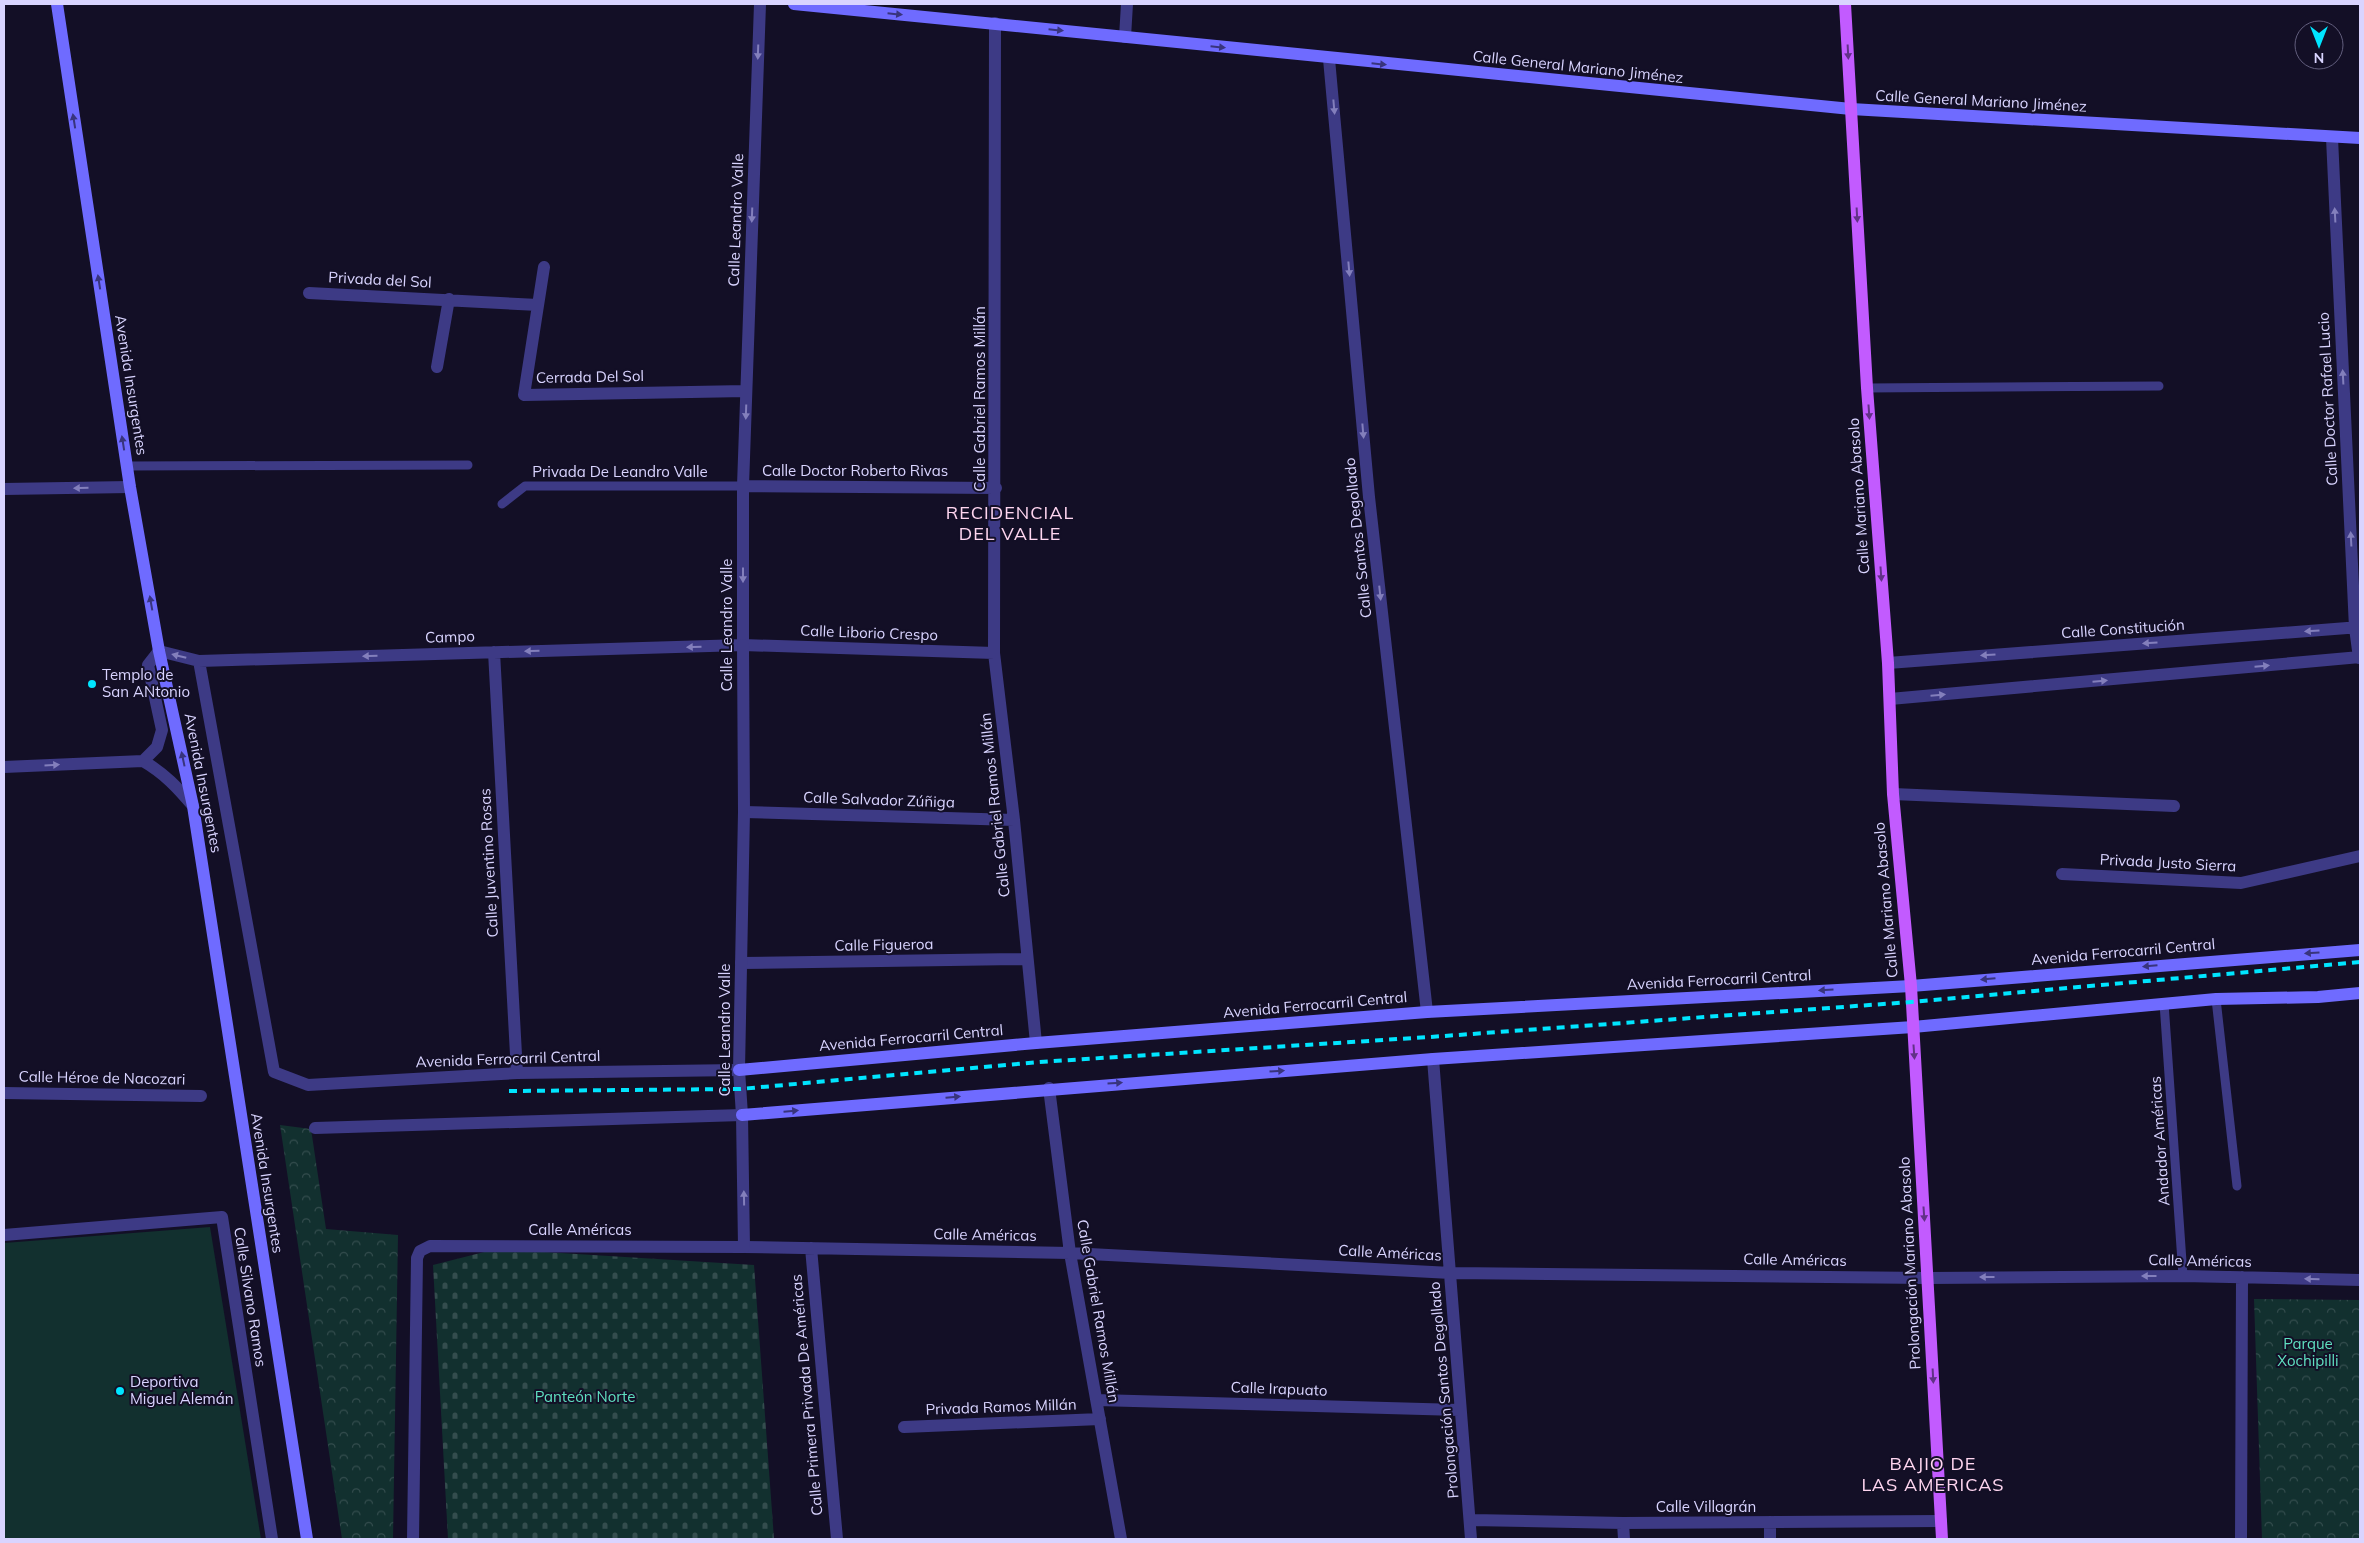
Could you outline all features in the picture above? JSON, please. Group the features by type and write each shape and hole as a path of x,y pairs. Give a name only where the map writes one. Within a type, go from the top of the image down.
{"main road":[{"name":"Avenida Insurgentes","path":"57,4 130,487 159,651 193,806 307,1539"},
{"name":"Calle General Mariano Jiménez","path":"794,4 995,23 1330,59 1851,109 2332,138 2360,138"},
{"name":"Calle Mariano Abasolo","path":"1845,4 1867,388 1888,663 1893,794 1910,986"},
{"name":"Avenida Ferrocarril Central","path":"738,1070 1036,1043 1427,1012 1910,986 2360,950"},
{"name":"Prolongación Mariano Abasolo","path":"1910,986 1942,1539"},
{"path":"742,1115 1049,1088 1433,1059 1912,1027 2216,999 2318,997 2360,993"}],"street":[{"name":"Calle Leandro Valle","path":"744,1247 742,1115 738,1070 744,812 743,486 760,4"},
{"path":"1125,37 1127,4"},
{"name":"Calle Gabriel Ramos Millán","path":"995,23 996,488 994,653 1014,820 1026,960 1036,1043"},
{"name":"Calle Santos Degollado","path":"1330,59 1369,497 1427,1012"},
{"name":"Calle Doctor Rafael Lucio","path":"2332,138 2360,658"},
{"path":"437,367 449,300 538,305 544,267"},
{"name":"Privada del Sol","path":"309,293 449,300"},
{"name":"Cerrada Del Sol","path":"538,305 524,395 746,391"},
{"name":"Calle Doctor Roberto Rivas","path":"743,486 996,488"},
{"path":"4,488 130,487"},
{"name":"Calle Constitución","path":"1888,663 2358,627"},
{"name":"Campo","path":"159,651 199,661 743,646"},
{"name":"Calle Liborio Crespo","path":"743,646 994,653"},
{"path":"143,761 157,747 162,730 148,665 159,651"},
{"name":"Calle Juventino Rosas","path":"494,652 517,1073"},
{"path":"1890,699 2360,658"},
{"name":"Avenida Ferrocarril Central","path":"199,661 274,1072 308,1085 517,1073 738,1070"},
{"path":"4,767 143,761 159,770 173,782 193,806"},
{"path":"1893,794 2174,806"},
{"name":"Calle Salvador Zúñiga","path":"744,812 1014,820"},
{"name":"Privada Justo Sierra","path":"2062,874 2241,883 2360,856"},
{"name":"Calle Figueroa","path":"741,963 1026,960"},
{"name":"Prolongación Santos Degollado","path":"1433,1059 1471,1539"},
{"name":"Calle Gabriel Ramos Millán","path":"1049,1088 1070,1253 1120,1539"},
{"name":"Calle Héroe de Nacozari","path":"4,1093 201,1096"},
{"path":"315,1128 742,1115"},
{"name":"Calle Silvano Ramos","path":"4,1235 222,1217 272,1539"},
{"name":"Calle Américas","path":"413,1539 416,1258 420,1250 430,1246 744,1247 1070,1253 1451,1273 1928,1278 2183,1276 2360,1280"},
{"name":"Calle Primera Privada De Américas","path":"811,1248 837,1539"},
{"path":"2241,1539 2242,1277"},
{"name":"Calle Irapuato","path":"1097,1400 1460,1410"},
{"name":"Privada Ramos Millán","path":"904,1427 1100,1420"},
{"name":"Calle Villagrán","path":"1471,1520 1623,1524 1941,1521"},
{"path":"1770,1522 1770,1539"},
{"path":"1623,1524 1624,1539"}],"lane":[{"path":"1867,388 2159,386"},
{"path":"127,466 468,465"},
{"name":"Privada De Leandro Valle","path":"502,504 525,486 743,486"},
{"path":"2216,999 2238,1186"},
{"name":"Andador Américas","path":"2164,1003 2183,1276"}],"green space":[{"path":"280,1125 311,1129 326,1229 398,1235 393,1539 342,1539"},
{"name":"Deportiva Miguel Alemán","path":"210,1227 261,1539 4,1539 4,1243"},
{"name":"Panteón Norte","path":"496,1249 754,1265 774,1539 448,1539 433,1265"},
{"name":"Parque Xochipilli","path":"2254,1299 2360,1300 2360,1539 2262,1539"}],"railway":[{"path":"509,1091 740,1089 1039,1062 1430,1037 1911,1002 2360,962"}],"place":[{"name":"Templo de San ANtonio","path":"92,684"},
{"name":"Deportiva Miguel Alemán","path":"120,1391"}],"district":[{"name":"RECIDENCIAL DEL VALLE","path":"1010,523"},
{"name":"BAJIO DE LAS AMERICAS","path":"1933,1474"}]}
